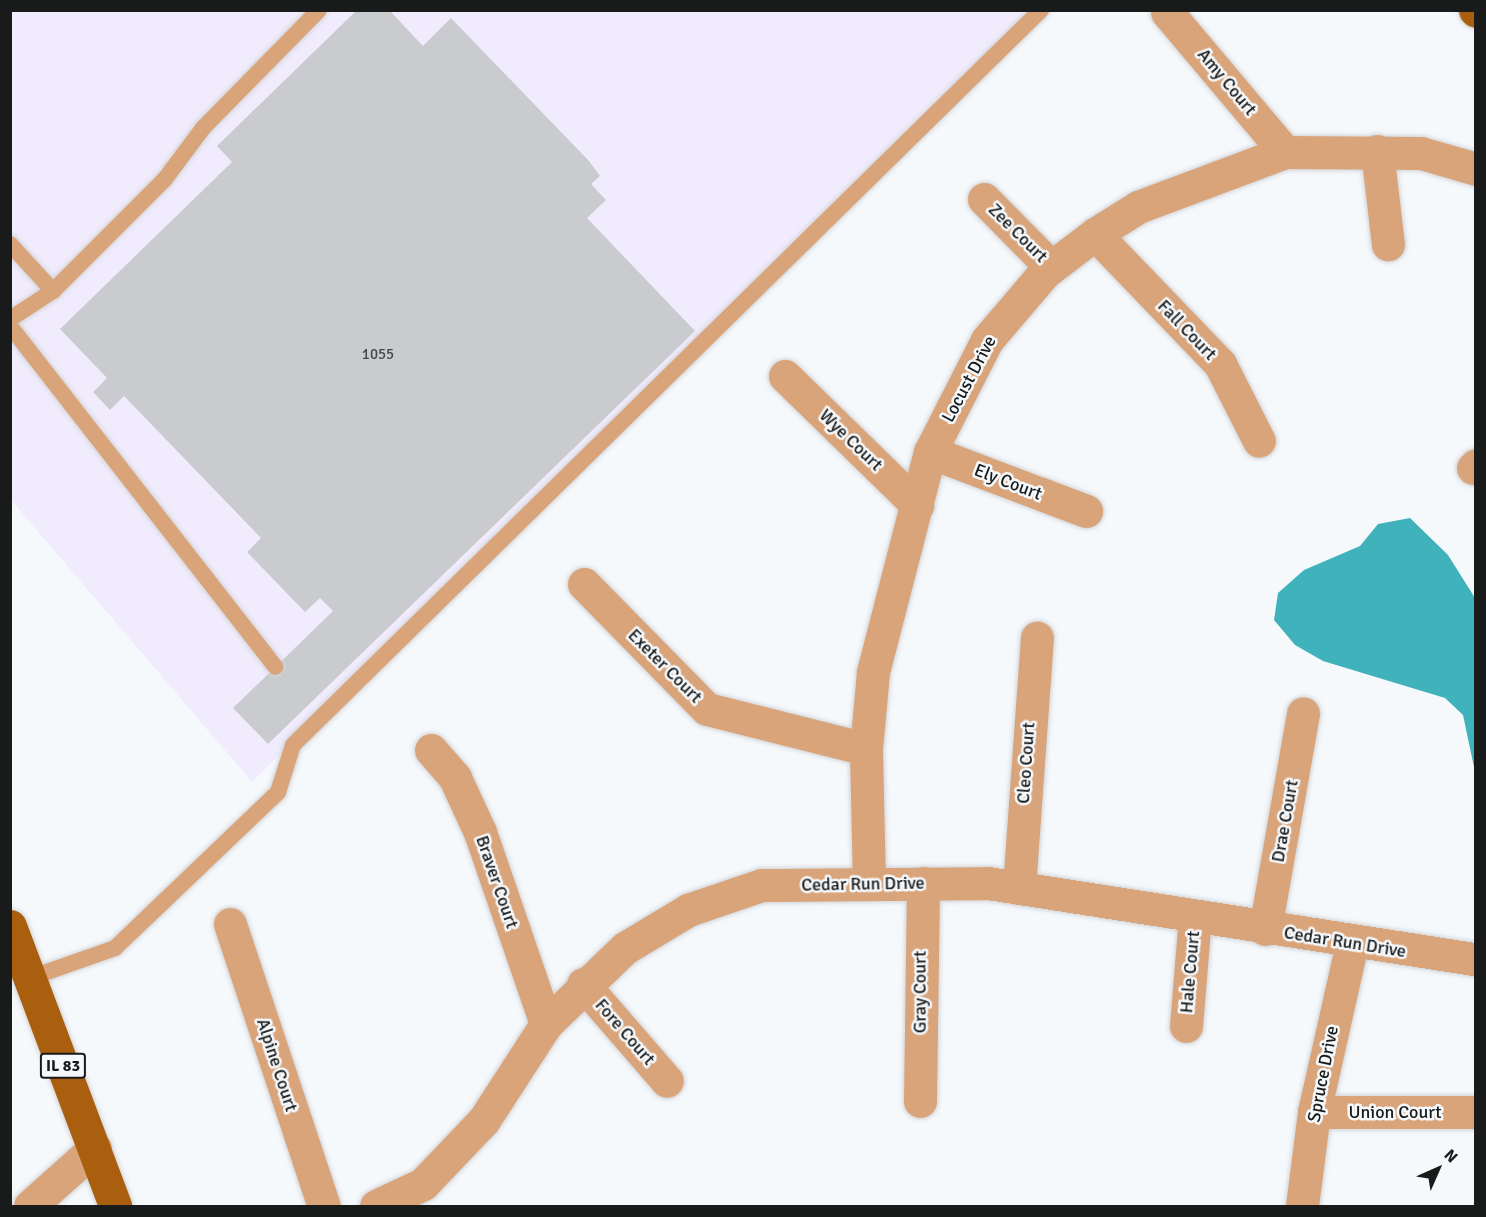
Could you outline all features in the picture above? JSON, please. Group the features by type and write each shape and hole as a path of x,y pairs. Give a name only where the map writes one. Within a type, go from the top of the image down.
{"main road":[{"name":"IL 83","path":"10,926 27,979 95,1148 115,1206"}],"street":[{"name":"Amy Court","path":"1167,12 1285,152"},
{"path":"1377,151 1388,244"},
{"name":"Locust Drive","path":"869,884 866,749 873,672 930,452 987,340 1052,267 1095,234 1138,207 1285,152 1421,153 1476,169"},
{"name":"Zee Court","path":"984,199 1052,267"},
{"name":"Fall Court","path":"1095,234 1220,364 1259,441"},
{"name":"Wye Court","path":"785,376 917,505"},
{"name":"Ely Court","path":"930,452 1086,511"},
{"name":"Exeter Court","path":"584,584 707,709 866,749"},
{"name":"Cleo Court","path":"1019,888 1037,638"},
{"name":"Drae Court","path":"1265,929 1303,713"},
{"name":"Braver Court","path":"431,750 455,778 480,832 546,1024"},
{"name":"Cedar Run Drive","path":"385,1204 423,1184 484,1120 546,1024 583,984 625,948 688,910 762,885 923,883 1019,888 1352,943 1476,959"},
{"name":"Gray Court","path":"920,1101 923,883"},
{"name":"Hale Court","path":"1186,1026 1195,917"},
{"name":"Alpine Court","path":"230,924 324,1206"},
{"name":"Spruce Drive","path":"1302,1206 1314,1112 1352,943"},
{"name":"Fore Court","path":"583,984 667,1081"},
{"name":"Union Court","path":"1314,1112 1476,1112"},
{"path":"30,1206 95,1148"}],"lane":[{"path":"10,319 53,291 174,170 204,128 319,10"},
{"path":"27,979 115,948 158,907 278,792 294,745 1041,10"},
{"path":"10,244 53,291"},
{"path":"10,326 275,667"}],"shaded area":[{"path":"10,11 1038,11 252,782 11,500"}],"water":[{"path":"1410,518 1448,555 1475,598 1475,772 1463,715 1445,698 1323,661 1295,645 1274,620 1278,593 1304,570 1360,546 1378,524"}],"building":[{"path":"357,10 389,10 423,46 451,18 589,161 600,176 591,184 606,200 587,218 695,331 268,744 233,708 333,611 320,598 305,612 247,552 261,538 124,396 110,410 93,392 107,378 60,329 232,162 217,146"}]}
